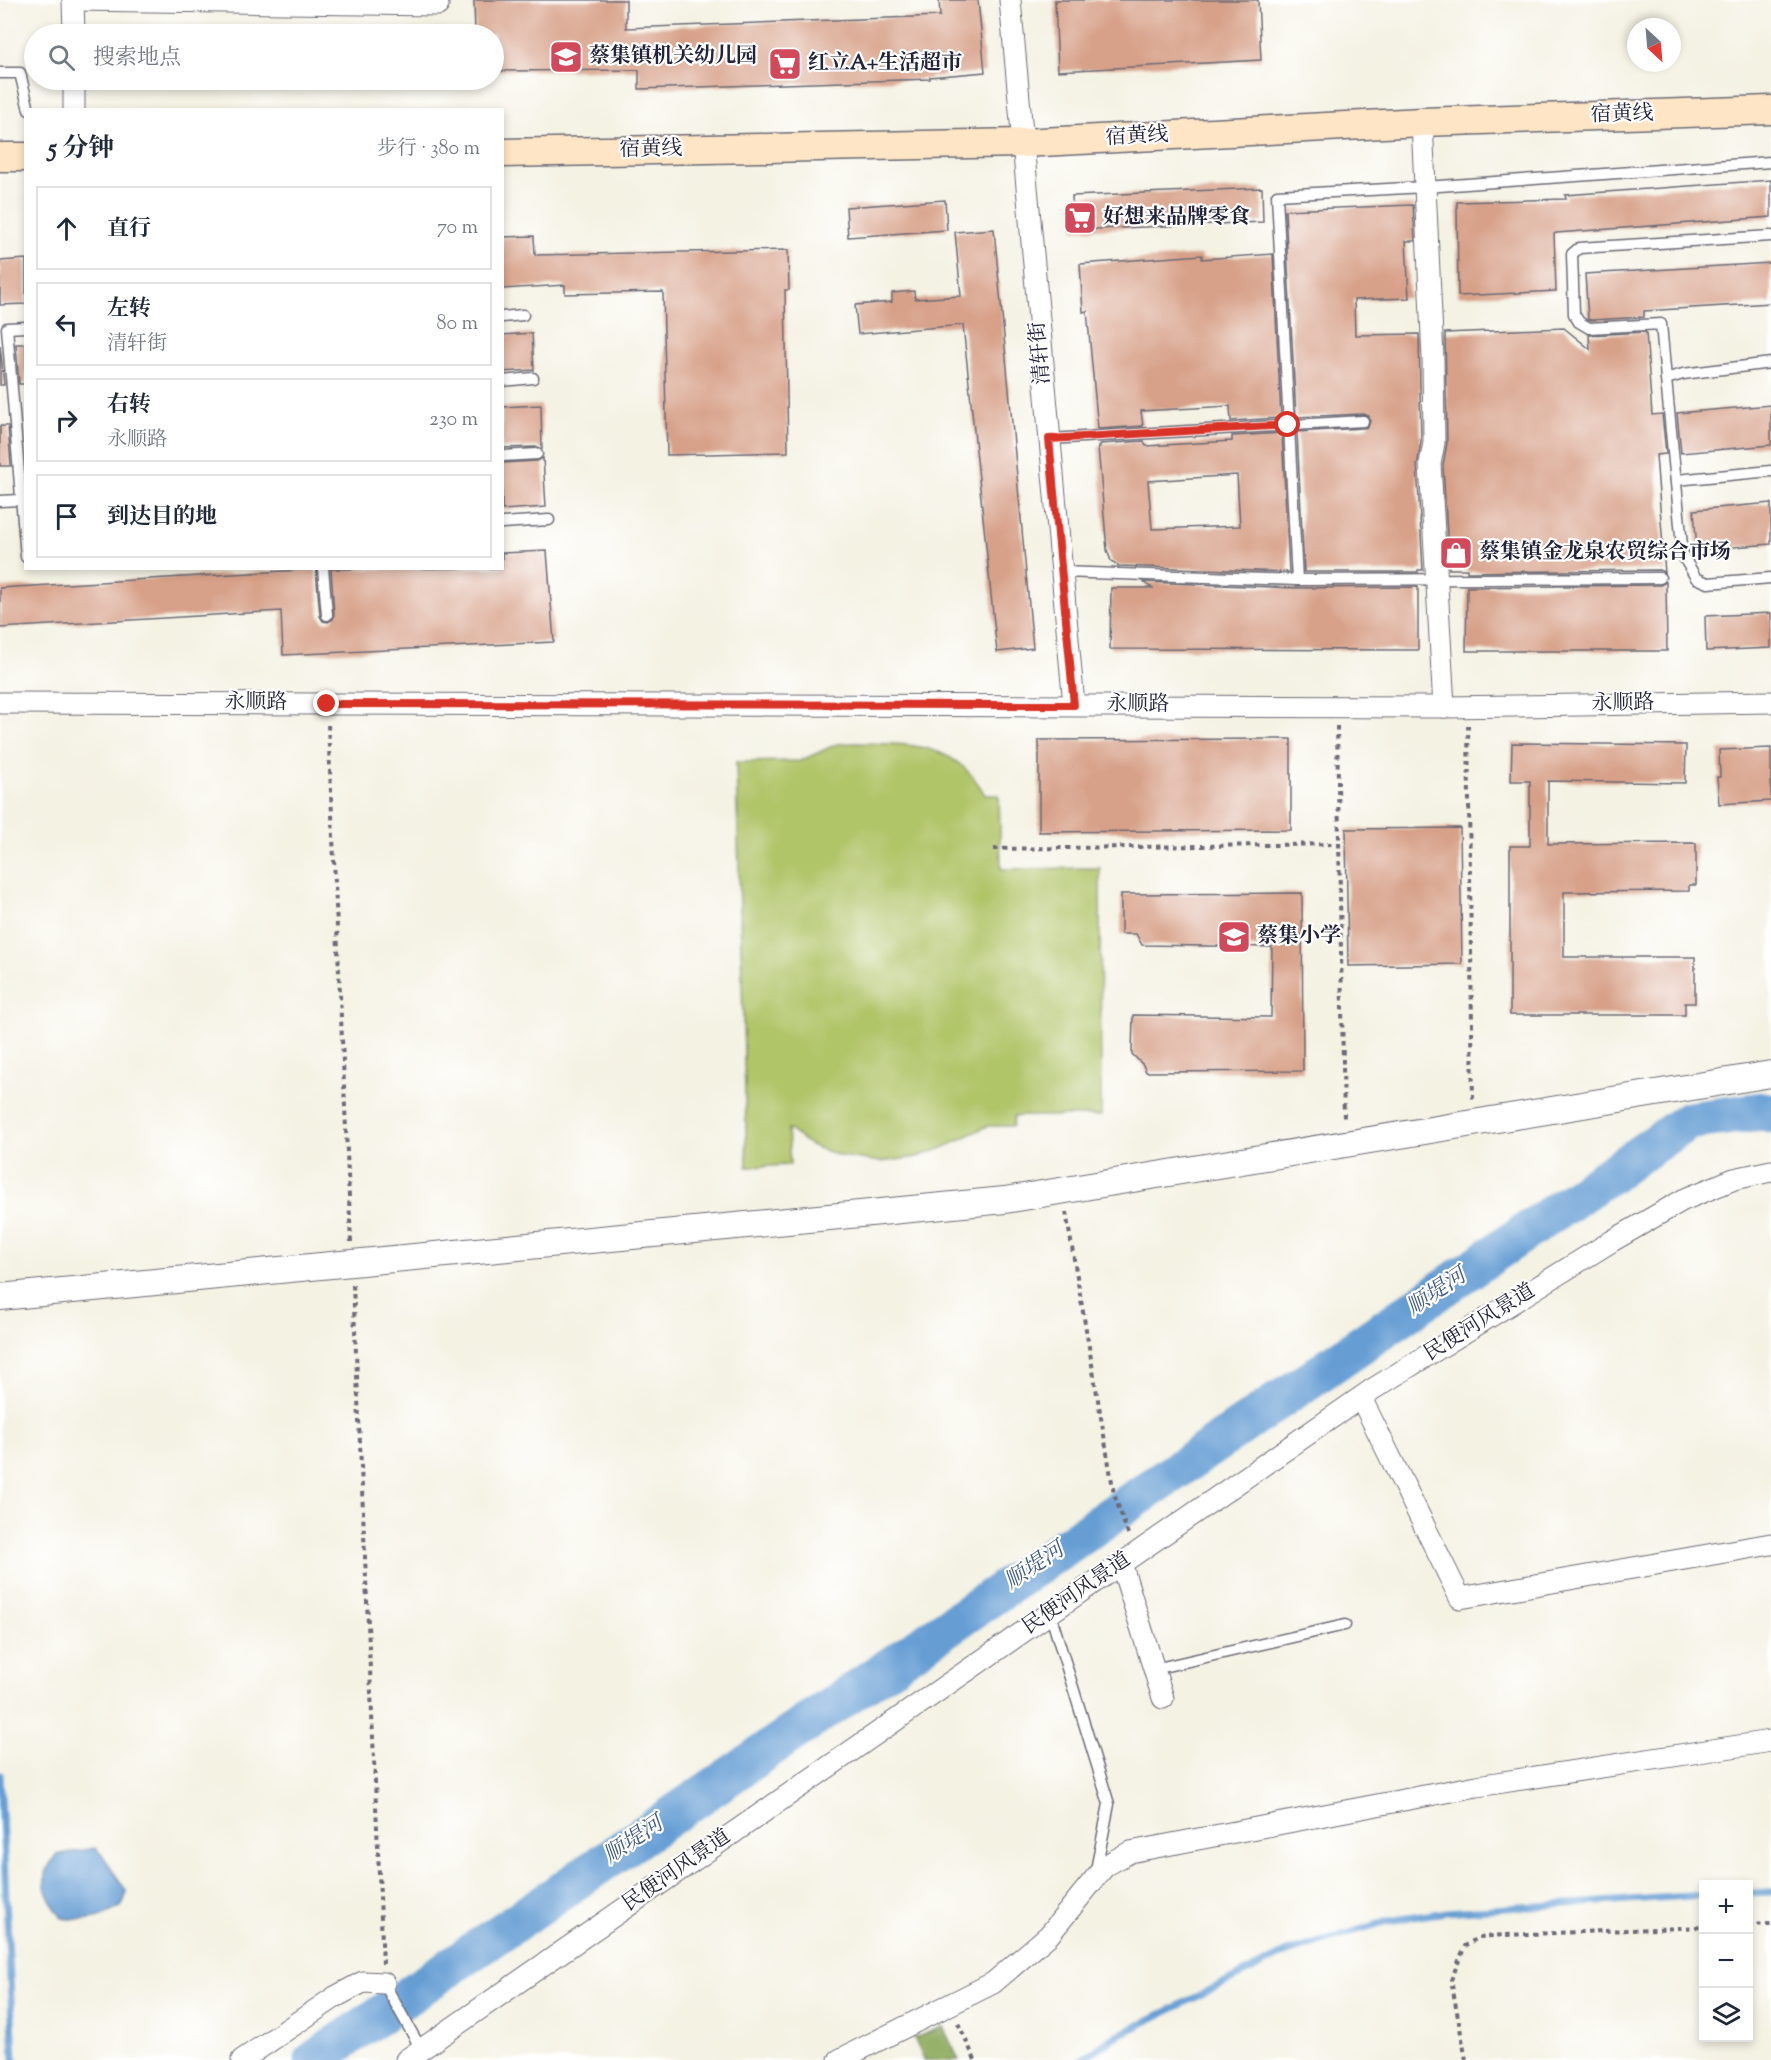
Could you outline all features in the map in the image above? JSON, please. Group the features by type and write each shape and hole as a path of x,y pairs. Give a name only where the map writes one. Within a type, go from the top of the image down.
{"main road":[{"name":"宿黄线","path":"504,153 1022,143 1422,122 1771,110"},
{"path":"0,157 24,157"}],"street":[{"path":"74,24 73,0 438,5"},
{"name":"清轩街","path":"1010,0 1074,705"},
{"path":"74,90 74,108"},
{"path":"1422,122 1434,389 1434,443 1430,464 1444,707"},
{"name":"永顺路","path":"0,703 1468,707 1771,702"},
{"path":"0,1297 1005,1200 1771,1074"},
{"name":"民便河风景道","path":"416,2052 1361,1398 1612,1241 1683,1200 1734,1179 1771,1171"},
{"path":"1361,1398 1460,1598 1771,1544"},
{"path":"1121,1563 1163,1698"},
{"path":"839,2060 993,1983 1049,1935 1105,1866 1130,1851 1477,1786 1771,1742"},
{"path":"242,2060 334,1997 363,1982 384,1983"}],"lane":[{"path":"0,73 20,73 24,89"},
{"path":"24,90 29,108"},
{"path":"1297,580 1277,195 1425,187 1771,162"},
{"path":"1771,236 1579,248 1572,254 1574,314 1579,322 1589,328 1661,324 1683,556 1696,578 1708,584 1771,578"},
{"path":"504,316 523,315"},
{"path":"24,327 8,328 12,394 22,482 20,500 24,538"},
{"path":"1666,378 1771,363"},
{"path":"504,381 533,378"},
{"path":"12,394 24,394"},
{"path":"1049,439 1363,421"},
{"path":"504,456 537,454"},
{"path":"1676,480 1770,471"},
{"path":"0,501 20,500"},
{"path":"504,523 549,520"},
{"path":"323,570 327,615"},
{"path":"1061,572 1297,580 1660,578"},
{"path":"1050,1613 1109,1804 1094,1879"},
{"path":"1154,1669 1345,1625"},
{"path":"384,1983 416,2052"}],"path":[{"path":"327,704 384,1983"},
{"path":"1337,706 1344,1143"},
{"path":"1468,707 1473,1123"},
{"path":"994,849 1339,844"},
{"path":"1062,1190 1114,1494 1130,1541"},
{"path":"1753,1925 1771,1924"},
{"path":"1466,2060 1451,1980 1465,1946 1479,1938 1699,1927"},
{"path":"950,2006 975,2060"}],"green space":[{"path":"837,744 894,744 929,749 960,764 973,777 985,795 999,795 1001,869 1100,868 1101,1116 1014,1116 1013,1126 987,1126 943,1148 917,1157 881,1162 840,1156 810,1145 788,1129 790,1165 747,1167 736,762 800,761"},
{"path":"943,2027 959,2060 924,2060 914,2038"}],"water":[{"path":"95,1848 104,1857 127,1892 122,1906 94,1918 80,1920 62,1918 47,1894 46,1872 56,1855"}],"building":[{"path":"474,0 626,0 626,28 940,16 939,0 978,0 985,72 930,77 930,79 639,89 639,70 504,71 504,24 475,24"},
{"path":"1055,0 1258,0 1261,60 1058,71"},
{"path":"1771,180 1771,217 1556,233 1554,234 1556,291 1458,296 1457,202 1566,199 1565,195"},
{"path":"1262,188 1263,222 1074,230 1072,196"},
{"path":"945,200 947,230 848,237 846,207"},
{"path":"1413,205 1415,241 1406,241 1409,298 1354,300 1355,335 1419,334 1421,442 1417,465 1423,570 1418,570 1418,572 1304,572 1297,432 1363,428 1368,427 1370,421 1369,416 1363,414 1296,417 1285,210"},
{"path":"994,229 1033,648 997,652 963,325 858,334 855,305 892,302 892,293 914,291 915,299 961,296 955,232"},
{"path":"534,236 535,255 788,250 789,290 785,290 788,452 667,455 663,292 565,294 565,285 504,289 504,237"},
{"path":"1273,254 1281,418 1231,421 1230,406 1141,411 1143,426 1098,429 1087,311 1083,312 1080,264 1202,255 1202,259"},
{"path":"24,259 24,304 0,305 0,261"},
{"path":"1771,263 1771,303 1644,311 1644,317 1588,319 1585,274"},
{"path":"1564,328 1590,349 1589,335 1646,332 1652,415 1662,414 1666,454 1656,455 1665,573 1660,570 1467,572 1467,569 1449,569 1443,465 1447,443 1445,333"},
{"path":"532,333 534,370 504,372 504,335"},
{"path":"16,344 24,344 24,384 19,384"},
{"path":"0,345 4,385 0,385"},
{"path":"541,405 542,449 537,447 504,448 504,407"},
{"path":"1771,405 1771,445 1681,453 1677,413"},
{"path":"0,426 8,426 11,466 0,466"},
{"path":"1282,433 1289,572 1119,566 1111,561 1107,550 1098,447 1100,444 1144,441 1146,446 1232,441 1232,436","holes":["1237,475 1240,526 1152,529 1148,481"]},
{"path":"543,458 546,507 504,510 504,463 537,461"},
{"path":"1771,503 1771,544 1697,550 1694,510"},
{"path":"547,551 554,642 283,655 281,611 0,628 0,588 299,570 316,570 320,616 323,621 328,622 333,619 334,614 331,570 504,570 504,553"},
{"path":"1143,582 1297,588 1418,587 1418,650 1110,649 1111,588 1152,588"},
{"path":"1666,582 1667,651 1466,651 1467,587 1660,585"},
{"path":"1771,613 1771,648 1706,651 1705,616"},
{"path":"1291,739 1291,830 1039,832 1039,740"},
{"path":"1512,743 1686,745 1685,783 1548,781 1548,844 1696,843 1696,885 1689,885 1689,891 1564,892 1564,957 1695,957 1695,1003 1685,1003 1685,1015 1510,1015 1510,846 1530,846 1530,781 1511,781"},
{"path":"1771,748 1771,801 1719,804 1717,777 1720,777 1719,750"},
{"path":"1460,828 1462,964 1348,966 1346,829"},
{"path":"1302,893 1303,1071 1146,1072 1143,1065 1132,1054 1133,1015 1271,1017 1272,947 1142,945 1136,934 1121,934 1121,894"}],"waterway":[{"name":"顺堤河","path":"314,2060 1688,1121 1763,1111 1771,1113"},
{"path":"0,1775 14,2060"},
{"path":"1753,1893 1771,1892"},
{"path":"1081,2060 1113,2038 1287,1952 1388,1921 1446,1912 1699,1895"}],"place":[{"name":"蔡集镇机关幼儿园","path":"566,57"},
{"name":"红立A+生活超市","path":"785,64"},
{"name":"好想来品牌零食","path":"1080,218"},
{"name":"蔡集镇金龙泉农贸综合市场","path":"1456,553"},
{"name":"蔡集小学","path":"1234,937"}],"route":[{"path":"327,704 1074,705 1049,439 1288,425"}]}
